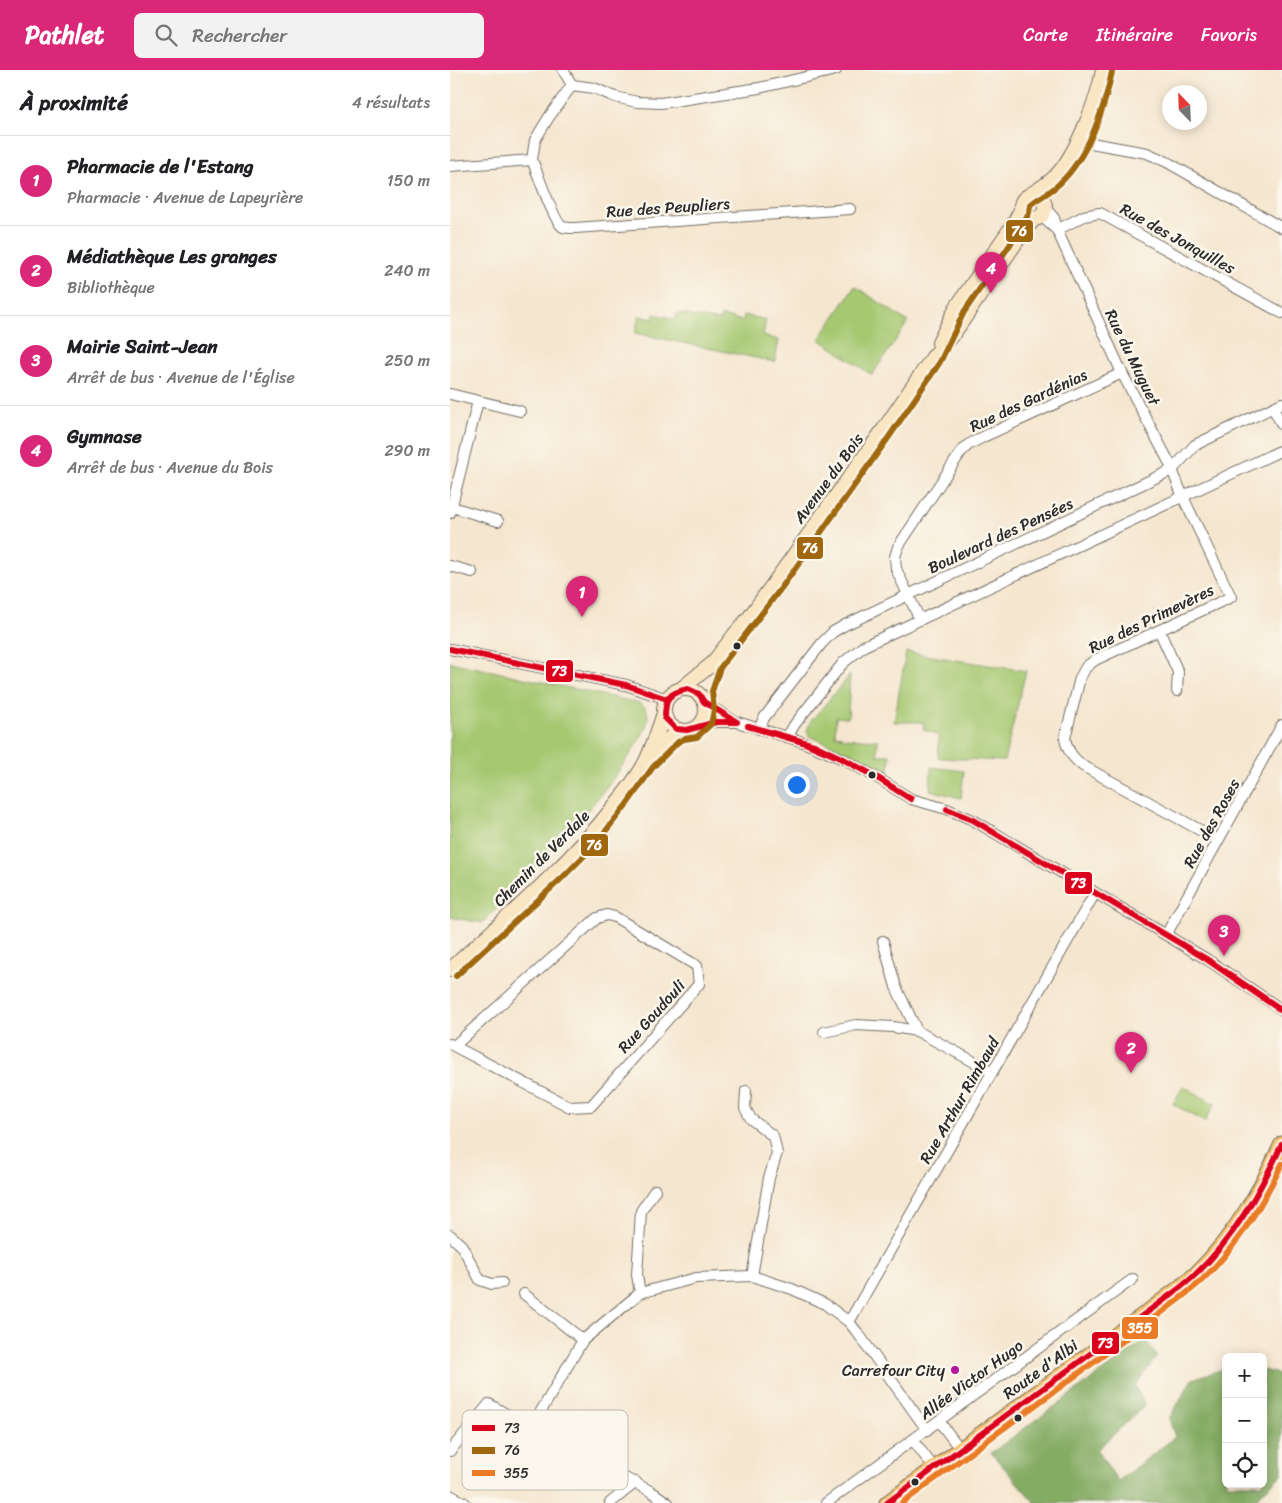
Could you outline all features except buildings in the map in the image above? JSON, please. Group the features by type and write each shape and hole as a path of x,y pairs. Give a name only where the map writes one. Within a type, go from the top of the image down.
{"main road":[{"name":"Route d'Albi","path":"887,1503 1157,1305 1194,1275 1228,1239 1245,1214 1280,1150"}],"street":[{"path":"563,70 572,85"},
{"path":"572,85 594,88 615,97 637,102 661,103 759,88 836,70"},
{"path":"1030,195 1041,198 1041,212 1026,217 1021,210 1022,201 1055,176 1078,142 1103,70"},
{"path":"450,166 532,160 535,140 572,85"},
{"path":"1078,142 1147,153 1161,158 1282,228"},
{"name":"Rue des Peupliers","path":"532,160 551,210 563,227 575,228 850,209"},
{"name":"Avenue du Bois","path":"681,689 712,664 775,582 933,357 954,333 1023,232 1041,212 1055,176"},
{"name":"Avenue du Bois","path":"933,357 956,308 1013,225 1021,210"},
{"name":"Rue du Muguet","path":"1041,212 1057,230 1122,373 1170,462 1183,496"},
{"name":"Rue des Jonquilles","path":"1057,230 1084,216 1100,213 1282,313"},
{"name":"Rue des Gardénias","path":"920,620 896,568 895,557 898,547 961,452 968,445 983,437 1122,373"},
{"path":"450,394 520,411"},
{"path":"478,401 451,510 498,521"},
{"path":"1278,405 1282,425"},
{"name":"Boulevard des Pensées","path":"759,729 764,718 822,643 833,632 1172,470 1195,445 1278,405"},
{"path":"787,737 795,724 848,658 864,646 1282,450"},
{"name":"Rue des Primevères","path":"1183,496 1231,597 1095,660 1086,667 1080,678 1065,738 1067,748 1083,766 1218,840"},
{"path":"450,566 472,572"},
{"path":"1159,630 1178,672 1176,692"},
{"path":"450,648 626,685 667,699"},
{"name":"Avenue du Bois","path":"703,700 703,689 712,664"},
{"path":"737,722 716,722 693,729 681,730 672,726 665,718 664,713 667,699 681,689 694,691 703,700 737,722 814,745 876,777 911,799 947,809 973,820 1213,963 1282,1010"},
{"path":"698,726 704,719 706,710 703,700"},
{"name":"Chemin de Verdale","path":"450,970 587,841 620,799 646,761 657,737 664,713"},
{"name":"Rue des Roses","path":"1166,936 1282,725"},
{"name":"Chemin de Verdale","path":"646,761 673,735 681,730"},
{"name":"Rue Arthur Rimbaud","path":"849,1322 991,1071 1095,893"},
{"name":"Rue Goudouli","path":"607,915 616,917 697,966 699,984 590,1106 570,1107 452,1045 598,918 607,915"},
{"path":"883,941 896,987 917,1031"},
{"path":"824,1032 856,1025 893,1027 917,1031 991,1071"},
{"path":"746,1091 745,1108 751,1119 773,1136 777,1153 769,1178 752,1276"},
{"path":"640,1293 637,1275 641,1211 655,1190"},
{"path":"450,1235 462,1246 480,1280 492,1284 502,1283"},
{"path":"542,1410 583,1340 640,1293 696,1278 752,1276 792,1288 824,1304 849,1322 926,1430"},
{"name":"Allée Victor Hugo","path":"826,1503 1133,1279"},
{"path":"524,1294 583,1340"},
{"path":"484,1410 489,1404 500,1410"},
{"path":"939,1421 960,1450"},
{"path":"450,1451 462,1437"},
{"path":"914,1440 934,1468"},
{"path":"628,1478 668,1503"},
{"path":"628,1488 636,1482"},
{"path":"610,1503 626,1490"},
{"path":"450,1495 465,1503"}],"green space":[{"path":"855,286 908,322 872,375 819,339"},
{"path":"677,313 720,321 721,316 743,321 744,315 766,320 763,336 779,340 775,362 635,333 639,316 653,319 654,314 676,319"},
{"path":"906,652 1026,671 1004,761 938,758 939,737 934,733 924,730 923,722 894,722"},
{"path":"450,662 639,703 646,709 648,715 646,727 619,771 579,820 482,923 450,917"},
{"path":"850,675 848,718 836,717 835,735 842,736 842,738 878,740 877,755 890,755 889,775 866,760 809,736 807,731 810,722"},
{"path":"931,767 964,771 961,798 930,790"},
{"path":"1183,1086 1215,1104 1205,1122 1173,1104"},
{"path":"1145,1340 1157,1356 1135,1386 1145,1405 1097,1450 1118,1481 1175,1437 1169,1419 1192,1379 1222,1369 1222,1488 1267,1488 1256,1498 1246,1503 1035,1503 991,1453"},
{"path":"1267,1371 1282,1375 1282,1474 1267,1488"}],"transit line":[{"name":"76","path":"456,976 593,847 653,767 678,742 697,737 711,724 714,710 712,691 720,668 782,587 940,362 964,312 1020,230 1029,213 1030,205 1059,184 1078,160 1099,117 1112,72"},
{"name":"73","path":"450,649 626,685 667,699"},
{"name":"73","path":"688,689 699,694 704,702 737,722 716,722 687,730 676,729 665,718 667,701 676,692 688,689"},
{"name":"73","path":"748,726 800,741"},
{"name":"73","path":"748,726 800,741"},
{"name":"73","path":"800,741 814,745 843,759"},
{"name":"73","path":"800,741 843,759"},
{"name":"73","path":"843,759 876,777"},
{"name":"73","path":"843,759 876,777"},
{"name":"73","path":"876,777 911,799"},
{"name":"73","path":"876,777 911,799"},
{"name":"73","path":"947,809 973,820 1208,960"},
{"name":"73","path":"1208,960 1282,1010"},
{"name":"73","path":"1208,960 1282,1011"},
{"name":"73","path":"887,1503 1191,1278 1210,1260 1245,1213 1265,1179 1282,1144"},
{"name":"355","path":"902,1503 1162,1312 1201,1281 1225,1255 1247,1226 1282,1164"}],"place":[{"name":"Gymnase","path":"991,293"},
{"name":"Pharmacie de l'Estang","path":"582,617"},
{"name":"Mairie Saint-Jean","path":"1224,956"},
{"name":"Médiathèque Les granges","path":"1131,1073"},
{"name":"Carrefour City","path":"955,1370"}]}
